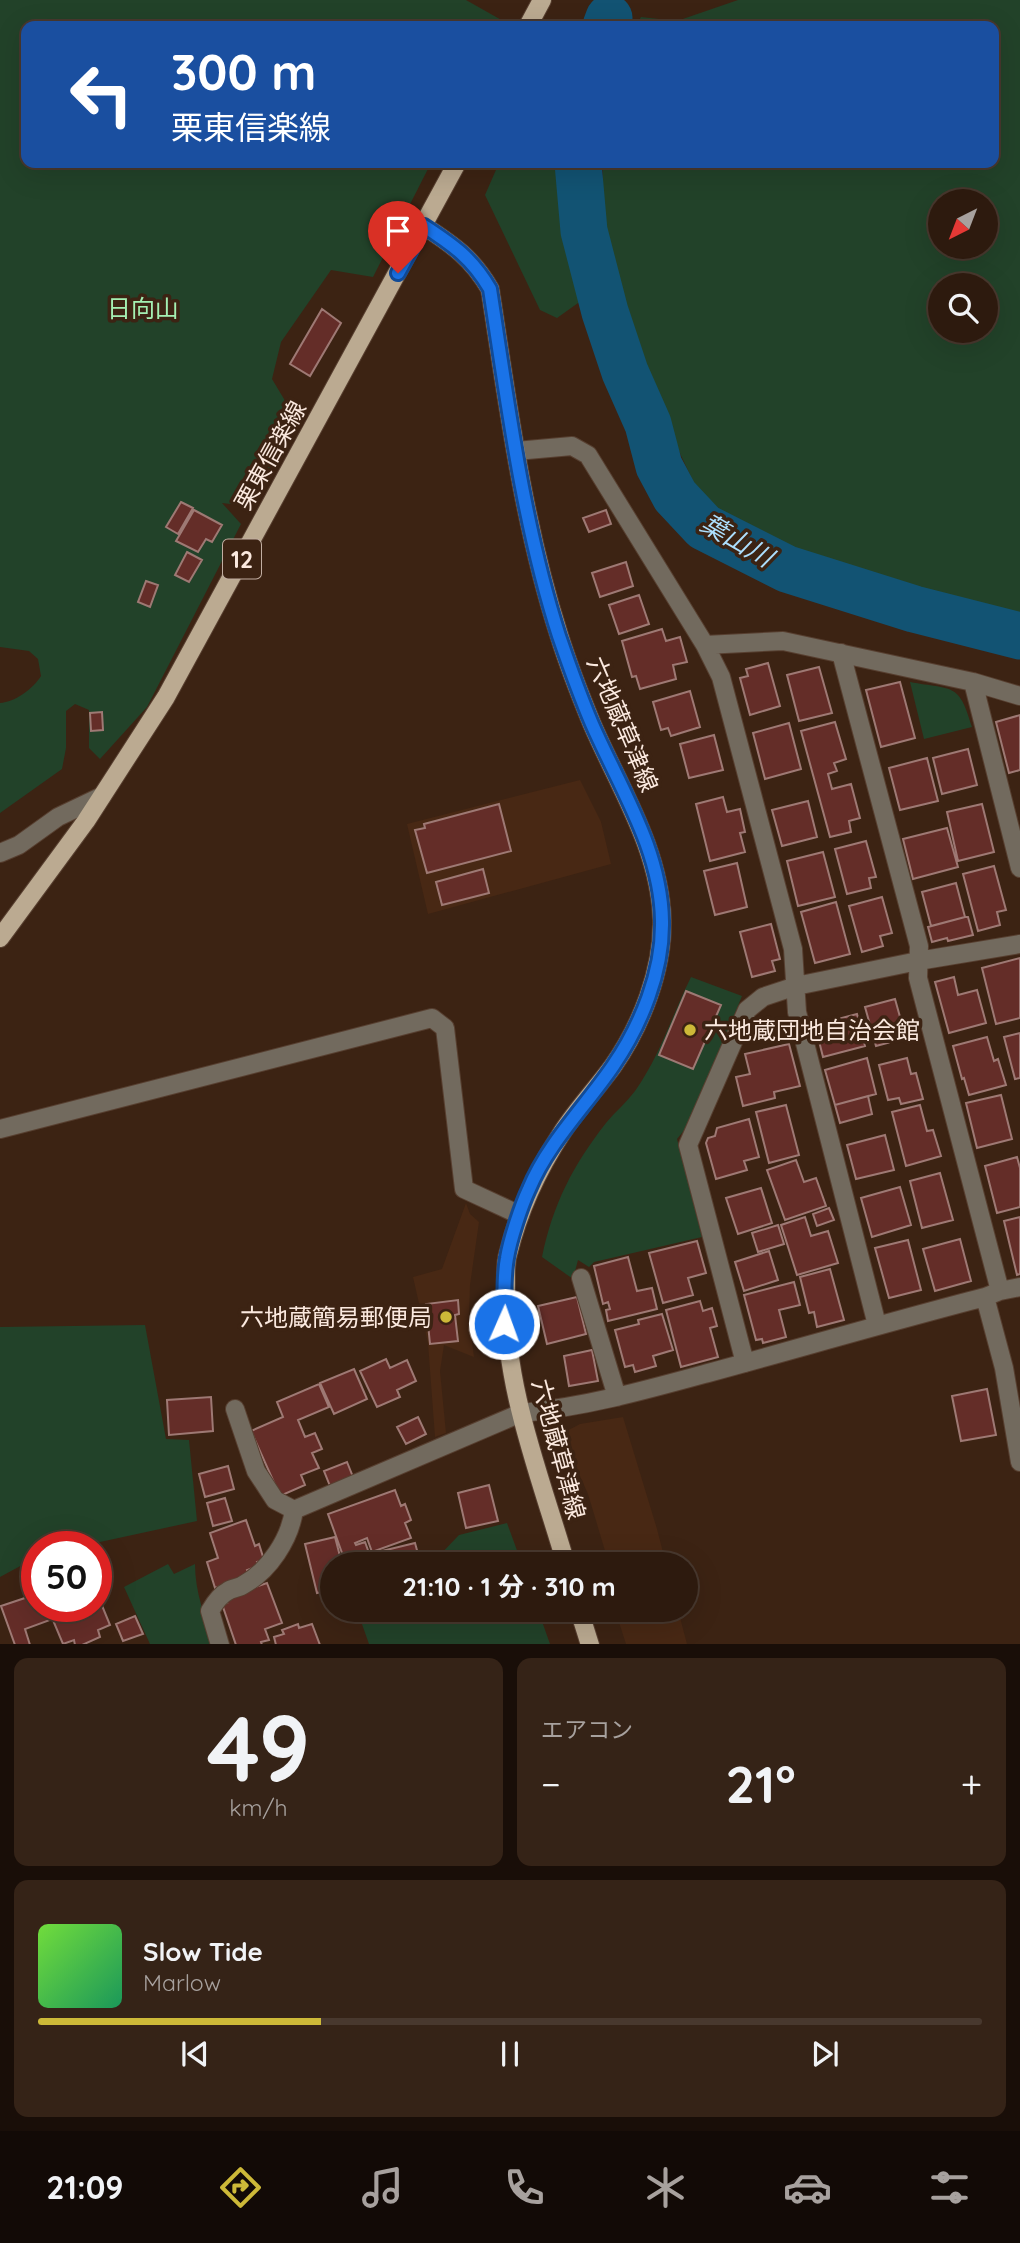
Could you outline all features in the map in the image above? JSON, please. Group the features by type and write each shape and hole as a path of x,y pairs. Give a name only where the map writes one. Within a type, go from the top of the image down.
{"main road":[{"path":"530,21 541,0"},
{"name":"栗東信楽線","path":"0,938 102,796 166,697 454,168"},
{"name":"六地蔵草津線","path":"424,226 457,247 478,268 490,289 516,451 540,576 592,724 635,813 655,871 662,922 655,977 639,1022 614,1065 564,1129 529,1188 507,1257 504,1324 521,1413 562,1552"},
{"path":"583,1622 590,1644"}],"street":[{"path":"516,451 572,446 588,454 705,645 721,677 793,949 797,1012 877,1325"},
{"path":"705,645 783,641 973,682 1020,696"},
{"path":"841,653 919,946 918,978 992,1294 1020,1462"},
{"path":"973,682 1020,868"},
{"path":"0,853 19,845 58,817 102,796"},
{"path":"745,1363 688,1145 747,1010 763,997 796,986 1020,944"},
{"path":"0,1129 432,1018 445,1028 464,1189 520,1216"},
{"path":"581,1278 617,1398"},
{"path":"294,1510 521,1413 617,1398 1020,1287"},
{"path":"235,1409 256,1471 275,1500 294,1510"},
{"path":"219,1644 210,1611 216,1600 227,1591 242,1586 261,1571 280,1548 293,1520 294,1510"}],"shaded area":[{"path":"580,780 601,822 611,864 428,914 407,824"},
{"path":"466,1203 470,1214 479,1222 470,1285 469,1318 474,1357 444,1345 440,1371 446,1433 435,1437 428,1343 413,1277 442,1269"},
{"path":"623,1417 663,1552 605,1552 588,1494 561,1434 580,1424"},
{"path":"619,1622 681,1622 687,1644 626,1644"}],"green space":[{"name":"日向山","path":"0,0 466,0 503,21 21,21 21,168 428,168 373,277 331,270 281,342 272,379 290,409 284,445 247,506 222,503 241,524 147,707 100,759 89,748 89,710 75,704 66,711 66,748 62,769 0,813 0,703 23,694 41,676 38,659 29,651 0,647"},
{"path":"738,0 1020,0 1020,622 895,590 741,536 701,498 663,417 621,304 602,231 603,168 999,168 999,21 677,21"},
{"path":"641,17 677,21 639,21"},
{"path":"497,168 562,168 570,237 585,298 557,318 540,310 485,195"},
{"path":"910,682 945,688 958,695 972,727 924,739"},
{"path":"691,977 742,996 690,1123 677,1139 702,1237 594,1262 589,1267 578,1260 573,1279 542,1257 558,1202 594,1139 644,1078"},
{"path":"145,1325 166,1439 189,1440 197,1521 112,1539 112,1531 21,1531 21,1566 0,1577 0,1327"},
{"path":"507,1523 518,1552 443,1552 459,1535"},
{"path":"168,1564 174,1574 195,1564 199,1595 214,1644 150,1644 124,1587"},
{"path":"361,1622 542,1622 550,1644 369,1644"}],"building":[{"path":"322,309 341,323 310,376 290,364"},
{"path":"181,502 193,508 178,534 166,527"},
{"path":"194,510 222,525 212,542 206,539 198,552 176,541"},
{"path":"606,510 611,524 589,532 583,518"},
{"path":"187,552 202,560 189,582 175,575"},
{"path":"626,562 633,586 600,597 592,573"},
{"path":"146,581 158,585 150,607 138,602"},
{"path":"639,595 649,624 619,634 609,605"},
{"path":"662,629 666,641 680,637 687,662 673,665 676,679 640,689 636,676 632,677 622,641"},
{"path":"768,663 780,706 750,715 740,678 748,676 746,669"},
{"path":"819,667 832,713 799,721 787,675"},
{"path":"900,682 915,738 881,747 866,690"},
{"path":"690,691 700,727 671,736 668,728 661,730 653,702"},
{"path":"102,712 103,730 91,731 90,713"},
{"path":"1020,715 1020,770 1009,773 996,722"},
{"path":"835,722 846,759 834,763 837,771 828,774 832,789 851,784 860,818 849,821 851,832 830,837 801,731"},
{"path":"789,723 801,769 765,779 753,733"},
{"path":"714,735 723,770 689,778 680,744"},
{"path":"968,749 977,785 942,794 933,758"},
{"path":"927,758 938,801 900,810 889,768"},
{"path":"723,797 727,812 740,809 745,832 740,833 745,852 710,861 696,804"},
{"path":"808,801 817,837 782,846 772,810"},
{"path":"499,804 511,851 427,873 415,830 425,828 424,824"},
{"path":"982,804 994,852 958,861 947,812"},
{"path":"947,828 958,867 913,879 903,839"},
{"path":"866,841 876,877 869,878 871,888 847,894 835,849"},
{"path":"823,852 835,897 798,906 787,861"},
{"path":"737,863 747,907 715,915 704,871"},
{"path":"994,866 1006,910 997,912 1000,925 978,931 963,874"},
{"path":"483,869 489,893 442,905 436,882"},
{"path":"956,883 965,917 931,926 922,892"},
{"path":"882,897 892,933 880,936 883,946 862,952 849,906"},
{"path":"836,902 850,954 815,963 801,912"},
{"path":"968,917 973,935 932,942 928,927"},
{"path":"771,924 780,959 772,961 775,971 752,977 740,932"},
{"path":"1020,958 1020,1018 996,1024 982,968"},
{"path":"954,977 958,995 977,990 986,1023 949,1033 935,982"},
{"name":"六地蔵団地自治会館","path":"686,991 721,1005 693,1069 659,1055"},
{"path":"895,999 902,1024 898,1025 902,1039 876,1046 865,1007"},
{"path":"857,1014 865,1046 823,1057 815,1025"},
{"path":"1020,1033 1020,1078 1015,1079 1004,1037"},
{"path":"987,1037 994,1061 998,1059 1006,1085 969,1095 953,1046"},
{"path":"789,1044 800,1086 774,1092 775,1098 743,1106 736,1077 750,1074 745,1054"},
{"path":"867,1058 876,1094 835,1105 825,1070"},
{"path":"907,1058 911,1074 916,1073 923,1099 901,1104 899,1098 888,1100 879,1065"},
{"path":"1001,1095 1012,1139 977,1148 966,1103"},
{"path":"868,1096 872,1114 840,1123 835,1105"},
{"path":"786,1105 799,1155 769,1163 756,1112"},
{"path":"920,1105 927,1131 933,1130 941,1156 906,1166 892,1112"},
{"path":"749,1119 759,1157 744,1161 747,1170 716,1179 706,1143 708,1138 715,1136 717,1128"},
{"path":"885,1135 894,1170 856,1179 847,1145"},
{"path":"1017,1157 1020,1168 1020,1207 997,1213 985,1166"},
{"path":"796,1160 804,1182 816,1178 826,1206 785,1220 767,1170"},
{"path":"940,1173 953,1220 922,1228 910,1181"},
{"path":"900,1187 911,1225 872,1237 861,1198"},
{"path":"761,1188 772,1223 738,1234 726,1198"},
{"path":"829,1208 834,1220 817,1226 813,1214"},
{"path":"805,1217 811,1236 828,1231 838,1263 797,1275 781,1225"},
{"path":"1020,1217 1020,1274 1017,1275 1004,1221"},
{"path":"778,1225 784,1244 758,1252 752,1233"},
{"path":"960,1239 971,1281 935,1291 923,1249"},
{"path":"908,1240 921,1290 889,1298 875,1248"},
{"path":"697,1241 706,1273 688,1278 693,1295 663,1303 649,1253"},
{"path":"769,1251 778,1280 744,1291 735,1262"},
{"path":"628,1257 637,1291 652,1288 657,1309 608,1321 606,1310 610,1309 608,1302 603,1304 594,1266"},
{"path":"830,1269 844,1320 817,1327 814,1312 809,1313 800,1277"},
{"path":"794,1282 800,1305 779,1310 786,1337 763,1343 762,1339 756,1340 744,1295"},
{"path":"577,1297 586,1334 547,1344 538,1306"},
{"path":"458,1300 459,1314 455,1315 458,1341 430,1344 426,1304"},
{"path":"700,1301 703,1311 712,1308 717,1326 710,1328 718,1357 681,1367 666,1310"},
{"path":"662,1314 673,1350 653,1356 656,1366 635,1372 633,1365 625,1367 615,1330"},
{"path":"592,1350 598,1381 569,1386 564,1356"},
{"path":"386,1359 390,1368 407,1360 416,1381 397,1390 400,1397 377,1407 360,1371"},
{"path":"354,1369 367,1399 334,1414 320,1383"},
{"path":"319,1384 329,1407 298,1420 305,1437 315,1433 322,1449 312,1453 319,1468 301,1475 305,1485 280,1496 251,1431 283,1417 277,1402"},
{"path":"987,1389 996,1435 961,1441 952,1396"},
{"path":"211,1397 213,1431 169,1435 167,1400"},
{"path":"418,1417 426,1434 406,1444 397,1427"},
{"path":"347,1462 353,1477 330,1486 324,1471"},
{"path":"228,1466 234,1489 205,1497 199,1474"},
{"path":"489,1485 498,1521 466,1528 458,1493"},
{"path":"395,1490 401,1506 405,1504 411,1520 405,1523 411,1538 372,1552 367,1538 355,1543 365,1542 369,1552 342,1552 328,1514"},
{"path":"225,1498 232,1521 213,1526 207,1503"},
{"path":"246,1520 255,1546 259,1544 264,1560 257,1562 258,1566 247,1570 248,1573 243,1579 215,1588 207,1562 218,1558 210,1533"},
{"path":"335,1537 339,1552 320,1552 320,1592 317,1593 305,1544"},
{"path":"415,1543 418,1552 382,1552"},
{"path":"267,1583 282,1623 265,1629 269,1640 262,1644 236,1644 222,1604 227,1603 225,1597"},
{"path":"21,1599 21,1622 44,1622 25,1629 30,1644 15,1644 1,1606"},
{"path":"135,1616 143,1634 123,1641 116,1624"},
{"path":"54,1622 109,1622 110,1625 98,1630 100,1637 84,1644 75,1644 74,1640 63,1644"},
{"path":"298,1624 299,1628 312,1624 320,1644 276,1644 274,1637 284,1634 282,1630"}],"waterway":[{"name":"葉山川","path":"609,18 616,0"},
{"name":"葉山川","path":"578,168 584,231 605,312 625,372 648,424 659,466 675,496 704,527 787,569 914,609 1020,636"}],"place":[{"name":"六地蔵団地自治会館","path":"690,1030"},
{"name":"六地蔵簡易郵便局","path":"446,1317"}],"route":[{"path":"398,273 424,226 457,247 478,268 490,289 516,451 540,576 592,724 635,813 655,871 662,922 655,977 639,1022 614,1065 564,1129 529,1188 507,1257 504,1324"}]}
